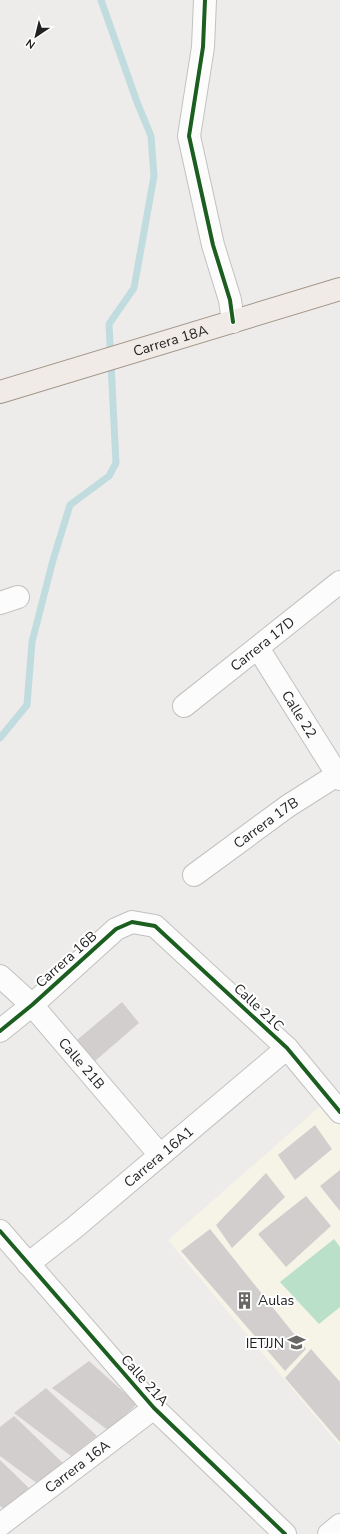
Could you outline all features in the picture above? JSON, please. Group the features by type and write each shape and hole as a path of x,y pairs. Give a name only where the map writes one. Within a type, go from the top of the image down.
{"main road":[{"name":"Carrera 18A","path":"1,391 340,289"}],"street":[{"path":"205,0 203,47 189,136 213,245 230,300 233,322"},
{"name":"Carrera 17D","path":"184,706 337,589"},
{"name":"Calle 22","path":"258,648 339,776"},
{"name":"Carrera 17B","path":"194,875 276,815 339,776"},
{"name":"Carrera 16B","path":"0,1032 116,929 132,922 155,926"},
{"name":"Calle 21C","path":"155,926 287,1048 340,1112"},
{"name":"Calle 21B","path":"0,976 32,1005 160,1155"},
{"name":"Carrera 16A1","path":"28,1264 287,1048"},
{"name":"Calle 21A","path":"0,1231 154,1408 285,1534"},
{"name":"Carrera 16A","path":"0,1525 154,1408"},
{"path":"329,1534 340,1526"}],"shaded area":[{"name":"IETJJN","path":"324,1103 340,1123 340,1446 168,1240"}],"green space":[{"path":"334,1239 340,1247 340,1307 319,1324 280,1282"}],"building":[{"path":"122,1002 139,1023 95,1061 77,1040"},
{"path":"315,1125 332,1149 295,1180 278,1155"},
{"path":"340,1170 340,1211 320,1186"},
{"path":"266,1173 285,1197 232,1248 216,1225"},
{"name":"Aulas","path":"306,1196 331,1226 286,1267 258,1234"},
{"name":"Aulas","path":"210,1229 306,1349 285,1371 181,1251"},
{"path":"311,1349 340,1382 340,1442 285,1378"},
{"path":"89,1361 137,1404 109,1431 52,1388"},
{"path":"46,1388 97,1436 71,1456 14,1413"},
{"path":"14,1416 65,1465 38,1484 0,1456 0,1427"},
{"path":"0,1460 30,1489 4,1509 0,1506"}],"waterway":[{"path":"0,738 27,705 32,642 53,560 70,505 109,476 116,463 109,324 134,288 154,176 151,136 137,102 101,0"}],"cycle path":[{"path":"205,0 203,47 189,136 213,245 230,300 233,322"},
{"path":"0,1031 32,1005 116,929 132,922 155,926 287,1048 340,1112"},
{"path":"0,1231 154,1408 285,1534"}],"place":[{"name":"Aulas","path":"245,1300"},
{"name":"IETJJN","path":"297,1343"}]}
